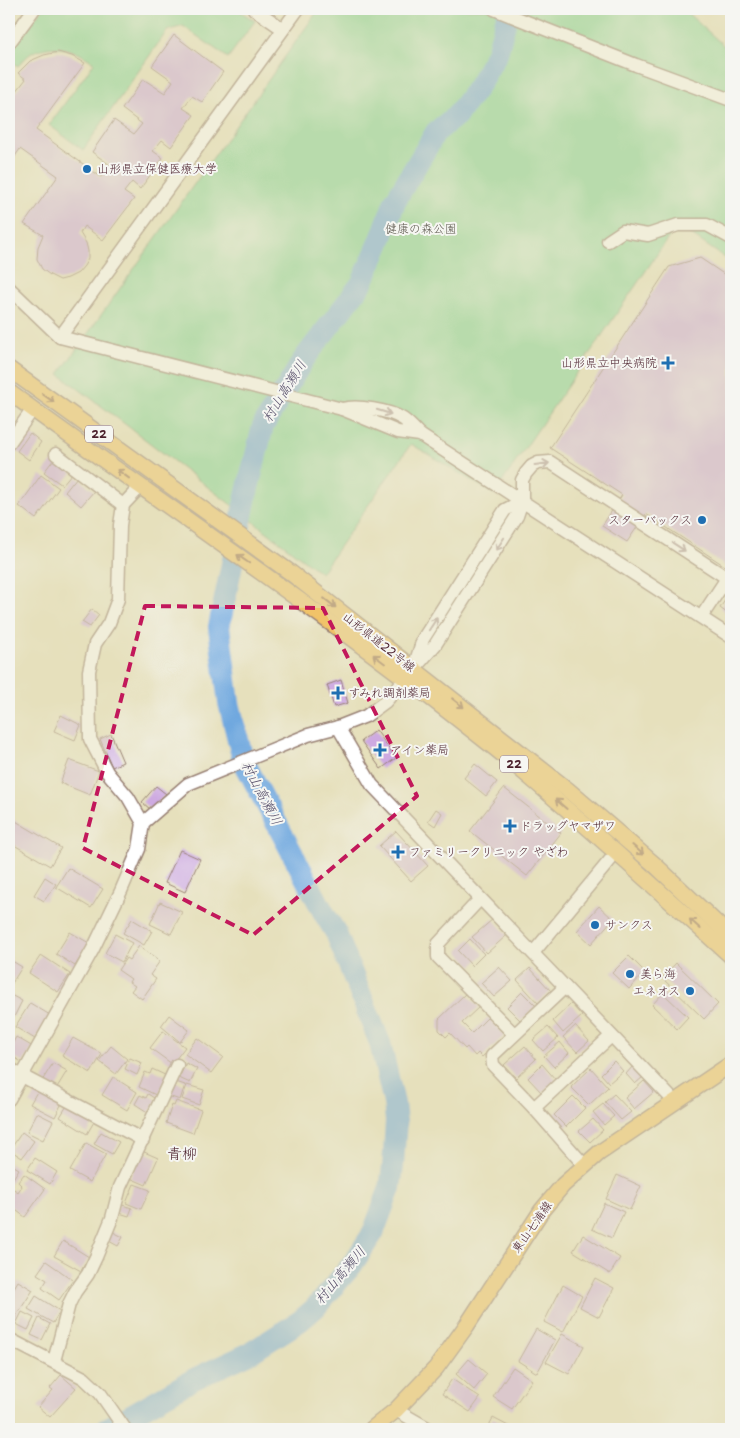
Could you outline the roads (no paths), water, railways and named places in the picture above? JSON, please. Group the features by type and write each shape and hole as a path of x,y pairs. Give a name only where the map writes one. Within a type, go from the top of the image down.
{"main road":[{"name":"山形県道22号線","path":"9,369 291,573 558,801 731,956"},
{"name":"山形県道22号線","path":"9,392 140,487 410,674 568,790 654,864 731,937"},
{"name":"東山七浦線","path":"372,1429 396,1410 436,1368 467,1325 542,1210 584,1164 731,1064"}],"street":[{"path":"9,44 34,9"},
{"path":"254,9 283,29"},
{"path":"60,337 298,9"},
{"path":"494,9 636,66 731,100"},
{"path":"608,241 623,231 648,235 678,225 707,225 731,238"},
{"path":"9,288 60,337 342,409 398,432 420,435 702,616 731,637"},
{"path":"9,443 33,409"},
{"path":"56,454 123,505"},
{"path":"522,501 522,480 526,473 532,466 538,463 550,462 727,578 702,616"},
{"path":"9,1098 93,949 139,849 143,823 128,798 107,772 90,739 89,671 95,644 109,623 118,599 120,525 123,505 140,487"},
{"path":"143,823 188,784 308,735 338,727 366,716 385,702 410,674 423,639 505,510 522,501"},
{"path":"338,727 372,785 675,1102"},
{"path":"533,953 616,853"},
{"path":"480,899 438,944 438,957 514,1034"},
{"path":"565,987 492,1056 493,1065 584,1164"},
{"path":"534,1108 611,1036"},
{"path":"54,1362 69,1304 88,1274 96,1257 112,1218 120,1187 176,1065"},
{"path":"9,1068 143,1140"},
{"path":"9,1339 84,1378 100,1393 125,1429"},
{"path":"396,1410 428,1429"}],"waterway":[{"name":"村山高瀬川","path":"106,1429 194,1379 250,1353 300,1321 315,1308 352,1265 373,1233 390,1188 396,1121 394,1103 380,1043 336,933 243,760 229,703 219,627 246,496 263,426 304,359 362,283 395,201 436,132 457,115 477,88 497,53 509,9"}],"place":[{"name":"山形県立保健医療大学","path":"87,169"},
{"name":"山形県立中央病院","path":"668,363"},
{"name":"スターバックス","path":"702,520"},
{"name":"すみれ調剤薬局","path":"338,693"},
{"name":"アイン薬局","path":"380,750"},
{"name":"ドラッグヤマザワ","path":"510,826"},
{"name":"ファミリークリニック やざわ","path":"398,852"},
{"name":"サンクス","path":"595,925"},
{"name":"美ら海","path":"630,974"},
{"name":"エネオス","path":"690,991"}],"district":[{"name":"青柳","path":"182,1154"}],"park label":[{"name":"健康の森公園","path":"421,229"}]}
